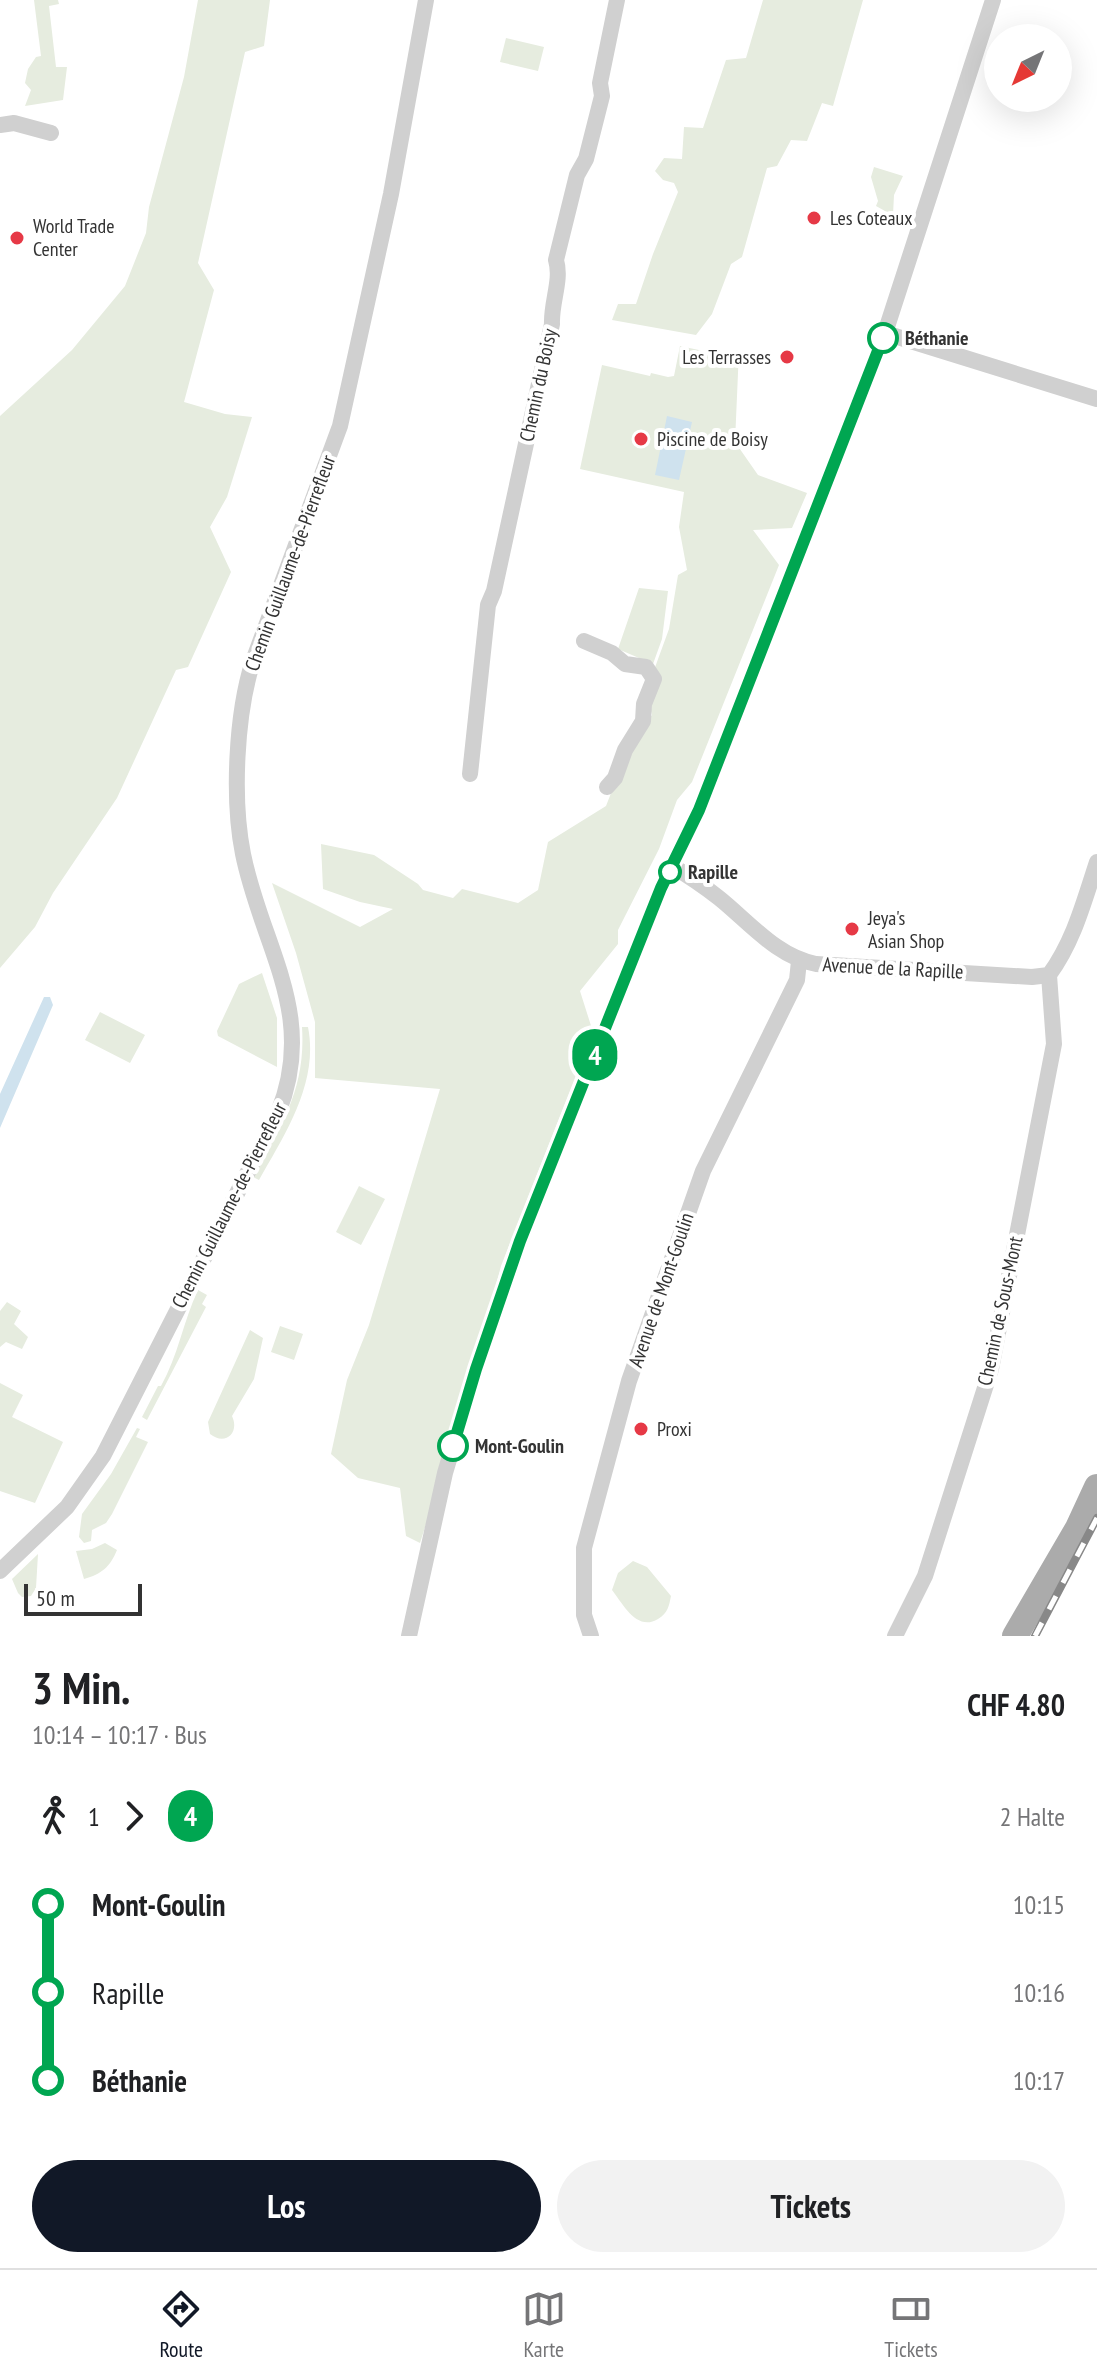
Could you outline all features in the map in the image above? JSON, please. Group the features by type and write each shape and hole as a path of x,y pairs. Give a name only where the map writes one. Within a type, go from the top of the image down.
{"main road":[{"path":"1015,1636 1078,1528 1097,1487"}],"street":[{"name":"Chemin Guillaume-de-Pierrefleur","path":"0,1571 67,1507 103,1456 278,1113 288,1082 294,1033 288,1001 242,851 238,803 239,738 251,668 335,441 346,402 391,194 426,0"},
{"name":"Chemin du Boisy","path":"470,774 488,605 494,591 552,324 559,271 556,260 577,175 586,159 602,96 600,83 617,0"},
{"path":"409,1636 445,1473 520,1241 672,866 699,810 885,333 993,0"},
{"path":"7,124 51,133"},
{"path":"885,333 1097,399"},
{"path":"584,641 612,653 625,664 646,667 654,679 644,704 643,721 625,750 615,778 607,787"},
{"path":"1049,975 1075,931 1097,862"},
{"name":"Avenue de la Rapille","path":"672,866 719,897 770,941 799,961 1032,977 1049,975"},
{"name":"Avenue de Mont-Goulin","path":"591,1636 584,1615 584,1548 629,1381 703,1171 797,980 799,961"},
{"name":"Chemin de Sous-Mont","path":"895,1636 925,1576 991,1369 1054,1044 1049,975"}],"shaded area":[{"path":"34,0 58,0 59,4 49,6 56,67 67,67 63,100 25,106 31,90 25,83 28,69 36,57 41,56"},
{"path":"198,0 270,0 264,46 245,52 198,263 214,290 184,402 225,414 252,417 227,497 210,527 231,572 188,667 176,670 117,798 53,893 35,927 0,968 0,416 72,350 125,286 146,233 149,207 184,77"},
{"path":"763,0 863,0 833,106 822,103 807,141 791,140 777,166 767,168 742,257 731,264 712,314 696,335 612,320 618,304 636,304 678,192 674,183 663,180 655,171 664,158 682,159 684,127 703,128 726,60 746,58"},
{"path":"506,38 544,47 538,71 500,62"},
{"path":"874,167 903,176 894,195 893,215 886,215 876,206 878,201 871,177"},
{"path":"680,346 713,353 739,350 735,442 758,475 807,493 792,528 753,530 779,565 692,782 677,800 659,849 618,930 618,944 580,991 593,1032 501,1266 466,1399 420,1543 406,1536 400,1488 358,1478 331,1454 347,1380 369,1325 440,1089 315,1078 315,1022 272,883 360,927 393,909 323,889 321,844 374,855 423,890 453,898 462,889 518,903 538,890 548,842 606,806 631,742 652,715 646,692 669,629 678,575 687,570 679,527 684,492 580,469 602,365 650,376 651,373 674,376"},
{"path":"639,588 668,591 662,639 653,664 618,649"},
{"path":"262,973 277,1018 277,1067 218,1036 217,1031 239,984"},
{"path":"100,1012 145,1035 130,1063 85,1040"},
{"path":"302,1027 308,1027 310,1048 304,1088 289,1126 259,1180 253,1177 282,1123 296,1088"},
{"path":"359,1186 385,1199 361,1245 336,1232"},
{"path":"198,1290 207,1295 202,1304 206,1307 147,1420 142,1417 167,1375"},
{"path":"7,1302 21,1311 14,1324 28,1337 22,1349 6,1342 0,1347 0,1311"},
{"path":"280,1326 303,1334 294,1360 271,1352"},
{"path":"250,1330 263,1338 254,1379 232,1416 233,1432 221,1439 210,1434 208,1422"},
{"path":"0,1383 23,1395 12,1417 63,1442 35,1503 0,1491"},
{"path":"137,1428 140,1429 136,1437 148,1442 112,1514 106,1523 92,1530 91,1541 84,1543 79,1537 82,1514 111,1474"},
{"path":"105,1543 117,1550 111,1561 101,1572 84,1579 76,1551"},
{"path":"38,1554 36,1588 31,1596 22,1597 12,1579"},
{"path":"633,1561 647,1567 671,1596 664,1614 650,1622 631,1615 612,1590 618,1573"}],"water":[{"path":"667,416 692,422 679,480 655,475"},
{"path":"44,997 50,997 53,1005 0,1128 0,1094"}],"railway":[{"path":"1035,1636 1097,1518"}],"bus line":[{"name":"4","path":"453,1446 520,1241 661,888 699,810 883,338"}],"place":[{"name":"Les Coteaux","path":"814,218"},
{"name":"World Trade Center","path":"17,238"},
{"name":"Béthanie","path":"883,338"},
{"name":"Les Terrasses","path":"787,357"},
{"name":"Piscine de Boisy","path":"641,439"},
{"name":"Rapille","path":"670,872"},
{"name":"Jeya's Asian Shop","path":"852,929"},
{"name":"Proxi","path":"641,1429"},
{"name":"Mont-Goulin","path":"453,1446"}]}
